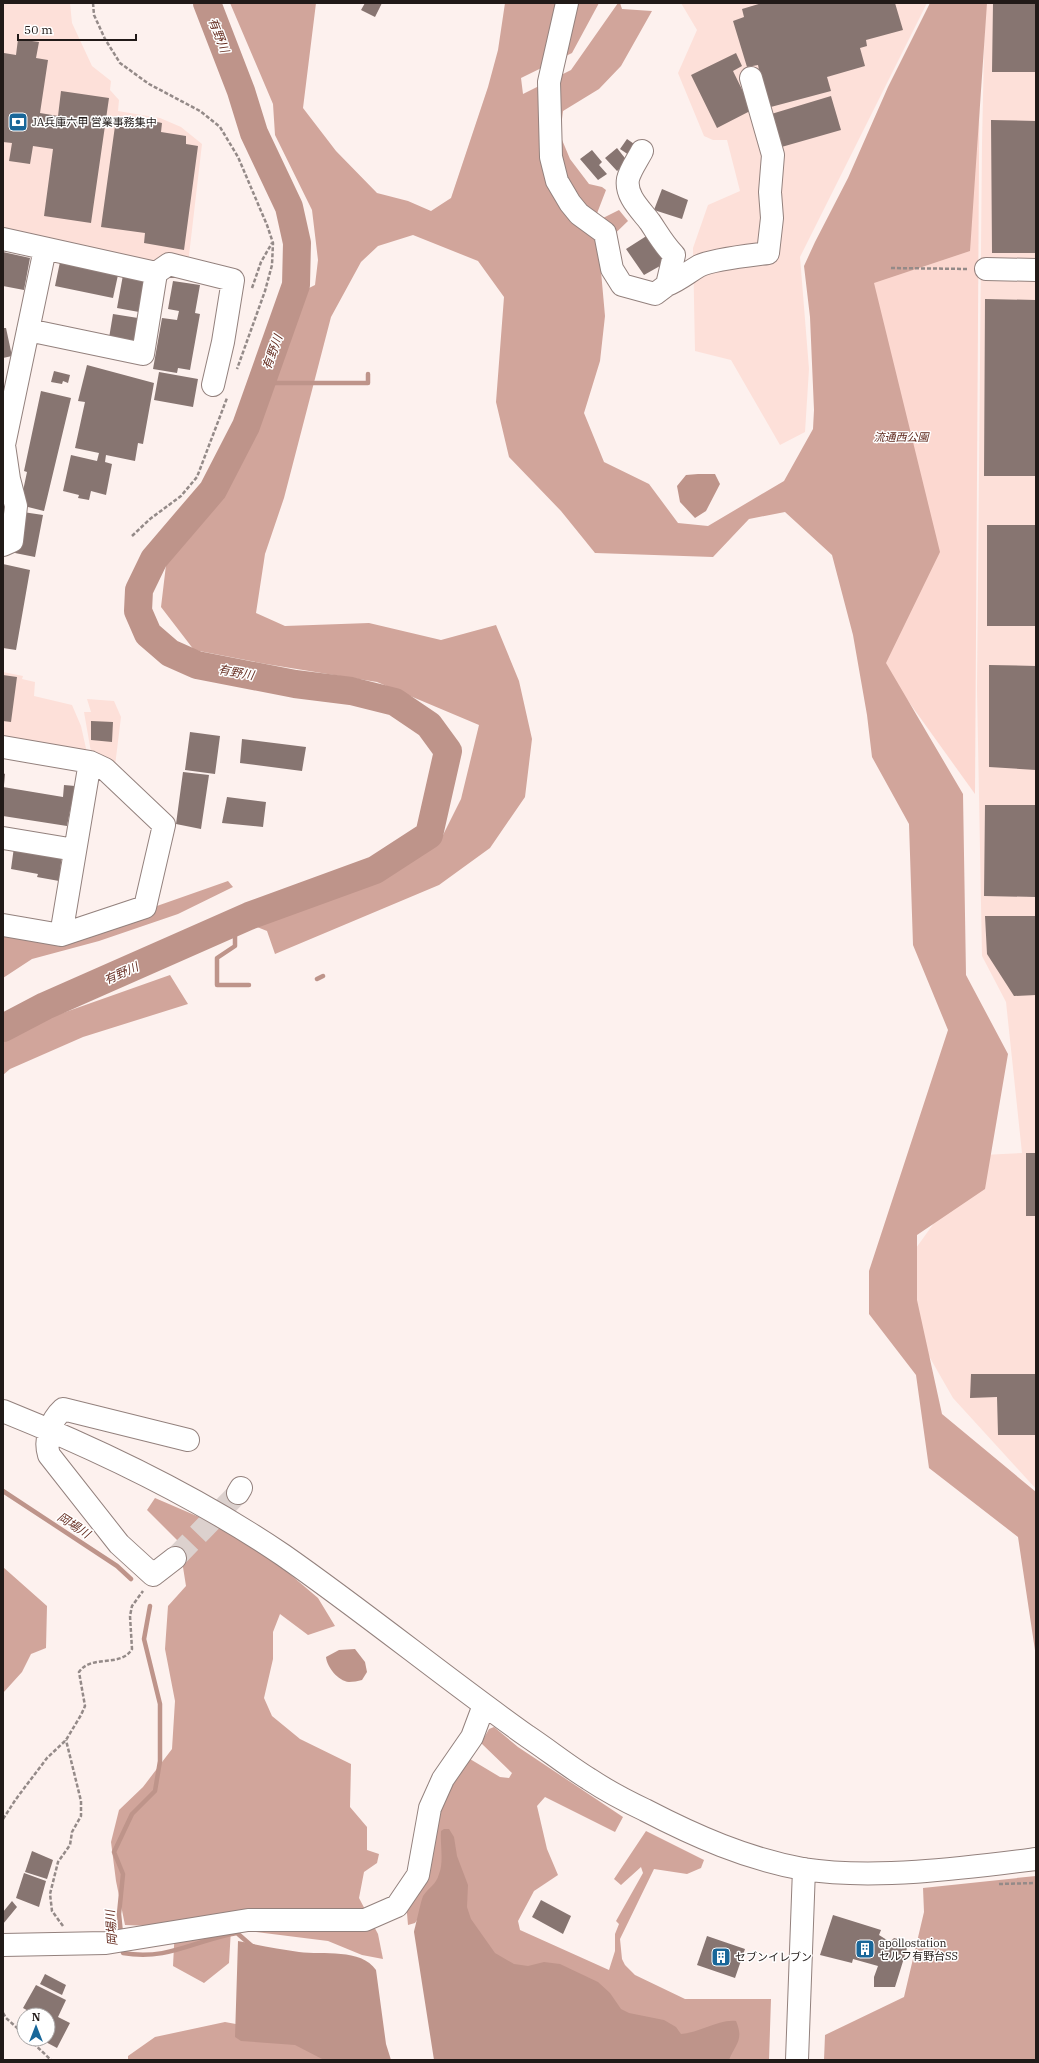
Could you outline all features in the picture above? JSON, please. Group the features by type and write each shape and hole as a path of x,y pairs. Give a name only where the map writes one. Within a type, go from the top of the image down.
{"street":[{"path":"567,3 549,82 551,157 557,181 579,214 605,233 612,269 622,285 655,294 667,285 681,280 700,266 745,256 768,253 772,218 770,192 773,155 751,78"},
{"path":"642,151 628,180 630,196 638,210 649,221 662,243 674,255 667,285"},
{"path":"3,239 156,273 170,264 233,280 223,342 213,385"},
{"path":"3,545 12,541 16,506 9,479 4,445 46,249"},
{"path":"981,269 1036,270"},
{"path":"28,330 143,354 156,273"},
{"path":"3,747 90,762 105,769 164,825 145,907 61,935 3,925"},
{"path":"61,935 90,762"},
{"path":"3,838 75,850"},
{"path":"175,1558 153,1575 119,1544 49,1455 46,1445 50,1430 58,1413 63,1409 188,1440"},
{"path":"3,1412 50,1430 154,1480 256,1537 331,1590 484,1705 590,1781 657,1817 697,1836 753,1857 804,1869 877,1872 977,1867 1036,1860"},
{"path":"3,1945 106,1944 248,1920 365,1920 397,1906 418,1875 430,1808 443,1779 472,1737 484,1705"},
{"path":"797,2060 804,1869"}],"path":[{"path":"890,268 981,269"},
{"path":"3,1819 47,1758 66,1740 81,1715 85,1706 79,1672 82,1667 120,1658 129,1653 132,1648 130,1616 132,1606 141,1594"},
{"path":"49,1944 63,1932 63,1924 52,1911 50,1904 52,1884 58,1862 70,1845 72,1832 81,1816 81,1801 66,1740"},
{"path":"3,2013 6,2018 16,2027"},
{"path":"38,2047 52,2060"}],"shaded area":[{"path":"3,3 70,3 72,23 92,66 111,81 110,90 119,100 118,111 160,118 181,127 202,144 188,264 158,264 3,231"},
{"path":"681,3 927,3 800,257 809,369 805,432 780,445 731,360 695,351 693,248 708,205 740,191 727,140 713,140 704,136 678,73 697,30"},
{"path":"985,3 1036,3 1036,1489 953,1398 918,1337 911,1255 983,1155 1022,1153 1006,1002 982,956 977,690 982,143"},
{"path":"715,474 720,484 706,511 695,518 680,502 677,486 686,475"},
{"path":"3,672 23,676 22,679 35,682 34,696 72,705 81,726 87,753 3,738"},
{"path":"87,699 114,701 121,717 115,766 91,752 84,712 91,712"},
{"path":"355,1649 365,1662 367,1672 362,1680 351,1682 345,1681 334,1673 328,1665 326,1657 339,1650"},
{"path":"444,1829 449,1829 454,1837 457,1856 468,1885 467,1907 471,1919 495,1953 514,1964 528,1966 544,1962 560,1964 598,1982 610,1993 621,2009 629,2013 664,2020 676,2027 681,2034 722,2022 736,2021 739,2037 729,2060 434,2060 414,1932 423,1896 438,1878 442,1859 441,1831"},
{"path":"238,1941 299,1952 351,1955 361,1958 369,1963 376,1970 386,2044 391,2060 324,2060 295,2045 241,2041 235,2037"}],"green space":[{"path":"230,3 316,3 303,108 336,151 377,193 408,201 431,211 451,198 488,87 498,50 505,3 599,3 572,53 521,78 523,94 571,70 618,3 620,3 622,9 652,11 621,66 599,89 563,111 560,135 570,159 589,184 602,187 606,190 596,216 601,219 619,210 628,221 599,249 605,316 600,361 584,413 604,462 649,484 678,523 708,526 784,481 813,429 814,410 810,317 804,266 848,178 888,87 930,3 987,3 970,251 874,283 940,552 886,663 963,794 966,975 1008,1054 985,1189 917,1235 917,1300 942,1414 1036,1492 1036,1657 1018,1537 929,1468 916,1375 869,1314 869,1271 948,1030 913,945 909,824 872,757 867,715 853,635 832,555 785,512 749,519 713,557 595,553 561,511 509,457 496,402 504,297 478,261 413,235 378,246 361,262 331,317 284,498 265,554 256,613 285,626 369,623 441,640 496,625 519,681 532,739 525,797 490,848 439,885 275,954 267,931 252,925 388,870 439,843 461,799 479,725 377,682 266,664 194,650 161,607 166,565 201,518 258,426 303,291 315,285 318,260 312,210 275,135 273,104"},
{"name":"流通西公園","path":"938,3 980,3 975,794 865,641 824,446"},
{"path":"228,881 233,887 178,914 99,941 32,959 3,978 3,933 63,939"},
{"path":"170,975 188,1004 83,1037 10,1069 3,1075 3,1037 9,1032"},
{"path":"155,1498 220,1526 278,1564 318,1598 335,1626 308,1635 280,1614 273,1632 273,1659 264,1698 272,1716 300,1739 351,1764 350,1807 367,1827 367,1850 379,1854 377,1863 364,1872 359,1898 378,1934 383,1959 362,1955 328,1941 231,1929 229,1963 204,1983 173,1966 175,1927 125,1925 116,1881 111,1842 119,1810 143,1787 172,1749 175,1701 165,1649 168,1606 186,1586 179,1542 147,1510"},
{"path":"3,1567 47,1606 46,1648 31,1654 22,1672 3,1693"},
{"path":"494,1727 518,1747 623,1817 615,1832 545,1797 537,1806 547,1849 558,1875 534,1891 518,1921 520,1930 609,1970 615,1951 615,1934 619,1924 616,1921 643,1873 641,1867 621,1885 614,1879 646,1831 704,1860 701,1868 687,1874 654,1869 620,1939 622,1959 625,1965 635,1975 685,1999 771,1999 769,2060 706,2060 661,2029 507,1975 440,1886 415,1923 408,1925 406,1902 434,1811 465,1756 500,1777 509,1778 512,1773 481,1743 489,1729"},
{"path":"1036,1876 1036,2060 824,2060 825,2035 904,1997 924,1912 923,1888"},
{"path":"225,2022 285,2033 378,2060 128,2060 128,2056 155,2037"}],"building":[{"path":"365,3 382,3 375,17 361,10"},
{"path":"762,3 895,3 903,30 866,40 867,46 860,48 865,66 827,77 831,91 767,108 758,65 747,67 733,21 744,17 742,9"},
{"path":"993,3 1036,3 1036,72 992,72"},
{"path":"18,39 39,42 36,58 48,60 40,113 58,116 61,91 109,98 91,223 44,216 53,149 33,146 30,164 9,161 12,143 3,142 3,60 4,53 16,55"},
{"path":"736,53 742,66 733,71 752,110 717,128 691,75"},
{"path":"831,96 841,130 778,148 768,115"},
{"path":"129,116 162,123 161,132 186,136 186,144 198,146 184,250 144,243 145,233 101,227 115,126 127,127"},
{"path":"991,120 1036,121 1036,253 992,253"},
{"path":"627,139 637,146 629,155 620,149"},
{"path":"617,148 628,162 617,171 605,158"},
{"path":"592,150 602,162 599,165 607,174 598,180 580,159"},
{"path":"662,189 688,200 682,219 654,210"},
{"path":"648,235 667,262 644,275 626,249"},
{"path":"3,252 30,258 24,290 3,286"},
{"path":"60,262 118,275 113,298 55,286"},
{"path":"123,275 145,279 139,312 117,308"},
{"path":"173,281 200,285 195,313 200,314 190,370 178,368 177,373 153,369 162,318 177,320 179,311 168,309"},
{"path":"985,299 1036,300 1036,476 984,476"},
{"path":"113,314 138,318 134,343 109,338"},
{"path":"3,328 6,328 12,356 3,358"},
{"path":"87,365 154,383 143,444 138,443 135,461 106,455 105,462 112,464 106,495 91,491 89,500 78,498 79,495 63,491 71,455 97,461 99,453 75,448 85,402 78,401"},
{"path":"54,371 70,375 68,383 63,381 62,384 51,382"},
{"path":"159,372 198,379 193,407 154,400"},
{"path":"41,391 71,398 44,511 20,505 27,472 24,471"},
{"path":"3,501 7,502 5,519 3,519"},
{"path":"23,512 43,515 35,557 15,553"},
{"path":"987,525 1036,525 1036,626 987,626"},
{"path":"3,564 30,570 16,650 3,648"},
{"path":"989,665 1036,666 1036,770 989,767"},
{"path":"3,675 17,677 11,722 3,721"},
{"path":"91,721 113,722 112,742 91,740"},
{"path":"190,732 220,736 215,774 185,770"},
{"path":"242,739 306,747 302,771 240,763"},
{"path":"183,772 209,775 201,829 176,824"},
{"path":"3,773 5,774 4,785 3,785"},
{"path":"64,785 75,786 67,826 3,816 3,787 63,797"},
{"path":"227,797 266,802 263,827 222,823"},
{"path":"985,805 1036,805 1036,897 984,896"},
{"path":"14,847 62,854 59,881 37,877 38,874 11,869"},
{"path":"985,916 1036,916 1036,995 1014,996 987,954"},
{"path":"1026,1153 1036,1153 1036,1216 1026,1216"},
{"path":"971,1374 1036,1374 1036,1435 998,1435 997,1397 970,1398"},
{"path":"32,1851 53,1860 47,1879 25,1872"},
{"path":"24,1873 46,1881 39,1907 16,1898"},
{"path":"541,1900 571,1916 563,1934 532,1917"},
{"path":"12,1901 17,1907 3,1924 3,1912"},
{"name":"apollostation セルフ有野台SS","path":"833,1915 881,1930 879,1935 890,1942 894,1938 909,1942 895,1987 874,1987 874,1977 878,1966 853,1959 852,1963 820,1955"},
{"name":"セブンイレブン","path":"707,1936 745,1949 735,1978 697,1965"},
{"path":"45,1974 66,1985 62,1995 40,1984"},
{"path":"36,1985 66,2000 58,2017 70,2023 57,2048 55,2047 56,2007 24,2007"}],"waterway":[{"name":"有野川","path":"3,1028 45,1006 249,916 375,870 429,835 448,751 429,725 395,702 351,691 295,684 197,665 170,653 148,634 138,611 139,590 154,559 213,490 246,426 296,285 297,243 289,207 254,133 241,91 207,3"},
{"path":"261,383 368,383 368,374"},
{"path":"231,925 235,933 235,946 217,958 217,985 249,985"},
{"path":"317,979 323,976"},
{"name":"岡場川","path":"3,1491 117,1566 131,1579"},
{"name":"岡場川","path":"121,1934 119,1914 123,1874 114,1852 132,1814 155,1791 160,1761 160,1704 144,1639 150,1606"},
{"name":"岡場川","path":"122,1945 123,1953 139,1955 154,1954 181,1949 222,1936 237,1933 253,1947"}],"tunnel":[{"path":"175,1558 238,1493"}],"place":[{"name":"JA兵庫六甲 営業事務集中","path":"18,122"},
{"name":"apollostation セルフ有野台SS","path":"865,1949"},
{"name":"セブンイレブン","path":"721,1957"}]}
